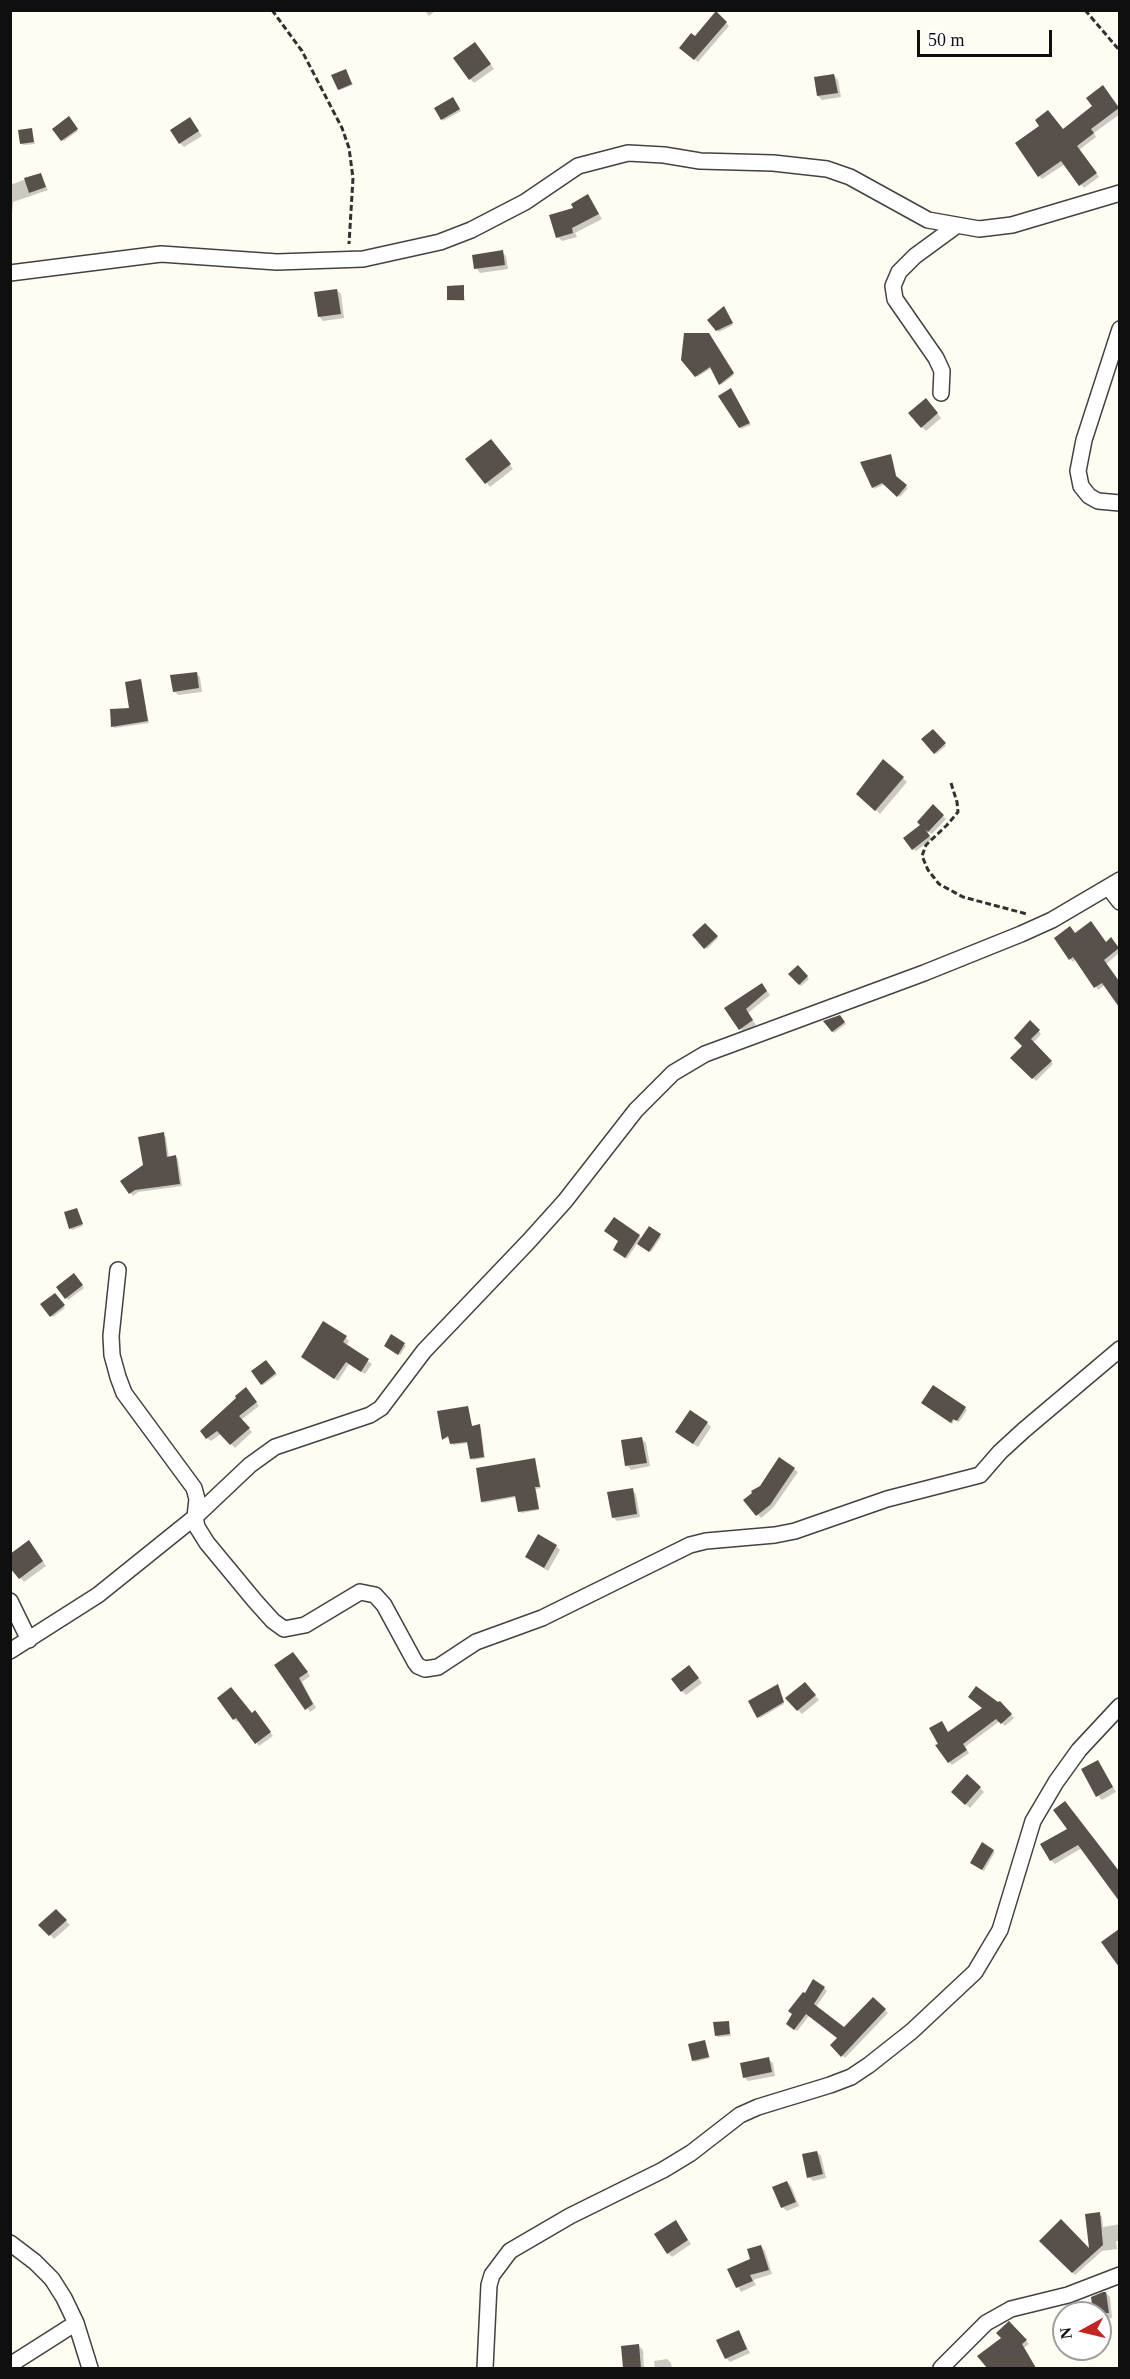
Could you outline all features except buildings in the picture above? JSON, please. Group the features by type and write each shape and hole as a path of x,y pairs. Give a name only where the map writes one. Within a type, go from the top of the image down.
{"street":[{"path":"10,273 161,254 277,262 363,260 440,242 499,218 578,166 628,153 664,155 700,161 773,163 827,169 850,177 928,220 979,229 1012,225 1119,193"},
{"path":"941,393 942,371 936,358 895,299 893,286 899,272 915,256 956,226"},
{"path":"1119,329 1087,430 1078,471 1080,486 1089,496 1098,501 1119,503"},
{"path":"10,1651 98,1595 195,1517 250,1465 275,1447 370,1415 381,1408 424,1351 530,1241 583,1179 636,1110 673,1073 705,1054 986,949 1052,920 1114,884 1119,902"},
{"path":"118,1270 111,1336 112,1355 118,1377 124,1393 194,1488 197,1498 195,1517 200,1534 207,1543 261,1607 284,1629 305,1625 360,1592 370,1593 384,1605 418,1666 432,1669 476,1642 542,1618 690,1545 706,1541 795,1531 887,1499 980,1475 1008,1444 1119,1349"},
{"path":"10,1601 28,1640"},
{"path":"485,2368 489,2286 492,2274 510,2251 570,2216 663,2170 691,2153 740,2115 851,2077 912,2031 975,1972 1000,1930 1034,1821 1056,1782 1079,1750 1119,1706"},
{"path":"10,2243 35,2262 52,2279 76,2323 90,2368"},
{"path":"941,2368 986,2323 1011,2309 1068,2295 1119,2274"},
{"path":"10,2365 76,2323"}],"path":[{"path":"272,10 302,51 338,120 349,148 353,178 347,261"},
{"path":"1085,10 1119,51"},
{"path":"951,783 958,812 948,825 926,844 922,852 924,864 948,890 963,897 1052,920"}]}
